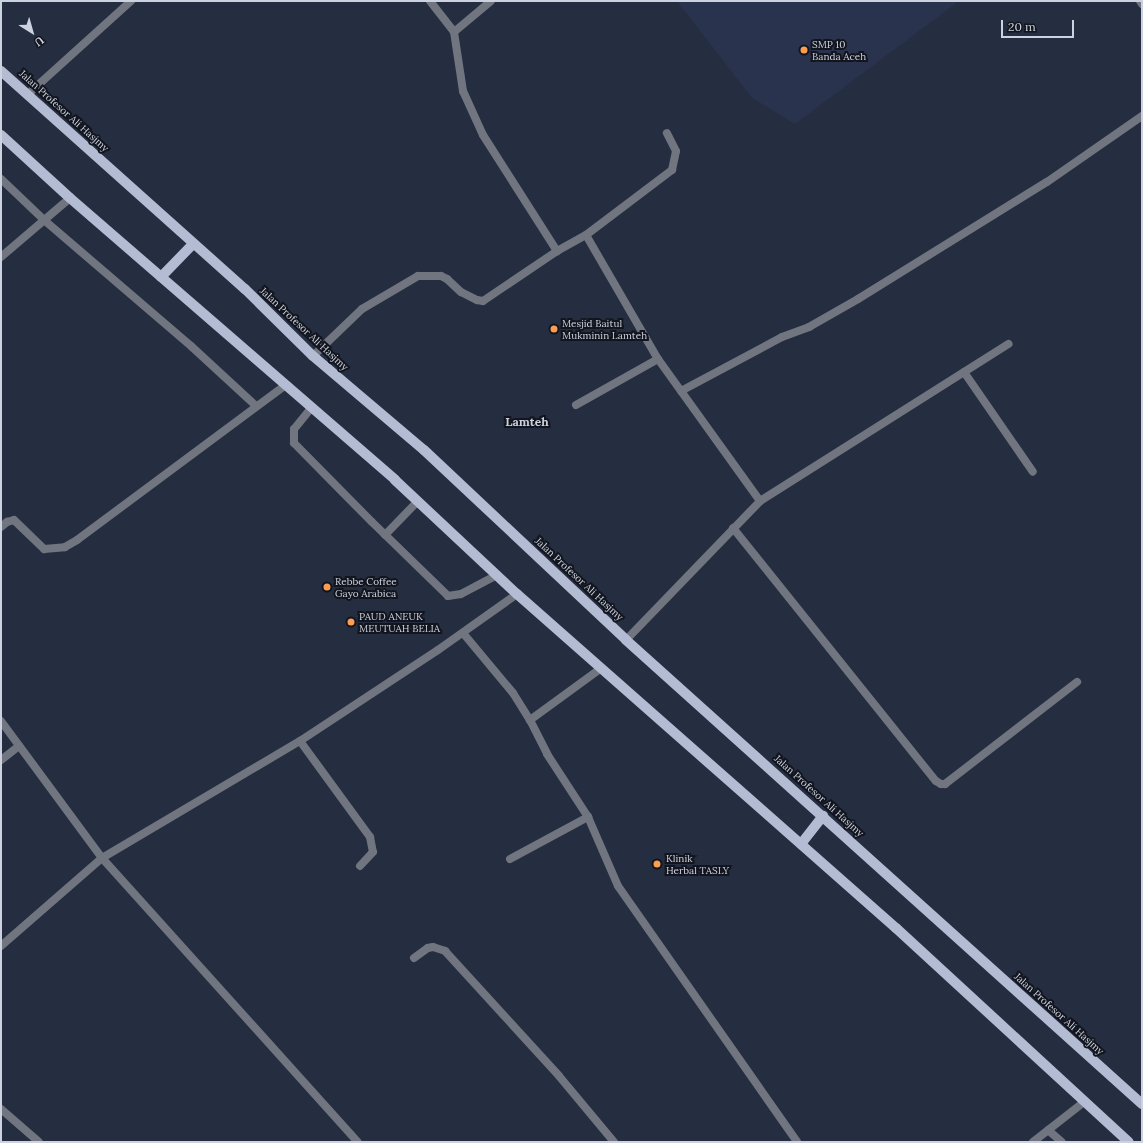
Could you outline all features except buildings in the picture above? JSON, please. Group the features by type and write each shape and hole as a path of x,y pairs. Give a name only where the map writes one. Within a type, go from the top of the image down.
{"main road":[{"name":"Jalan Profesor Ali Hasjmy","path":"1,71 245,289 313,356 424,450 626,640 1142,1104"},
{"path":"1,135 70,198 312,407 418,501 600,669 896,928 1129,1142"},
{"path":"162,277 193,244"},
{"path":"800,844 823,816"}],"street":[{"path":"27,95 130,1"},
{"path":"430,1 454,32 462,91 483,135 557,251"},
{"path":"454,32 491,1"},
{"path":"681,391 782,337 809,327 865,295 1047,182 1142,116"},
{"path":"313,356 362,309 418,276 441,276 448,278 461,292 477,300 483,301 557,251 586,235 672,170 676,152 667,133"},
{"path":"1,179 44,220 191,346 256,406"},
{"path":"1,257 70,198"},
{"path":"586,235 658,359 760,501"},
{"path":"626,640 760,501 1008,344"},
{"path":"576,404 658,359"},
{"path":"964,372 1033,472"},
{"path":"1,527 7,522 14,520 44,548 65,547 77,540 286,385"},
{"path":"312,407 294,429 294,443 448,596 461,594 497,575"},
{"path":"385,535 418,501"},
{"path":"733,528 931,774 941,784 945,784 1077,682"},
{"path":"1,946 102,858 300,741 463,633 517,594"},
{"path":"463,633 513,693 530,720 548,754 588,817 618,886 797,1142"},
{"path":"530,720 600,669"},
{"path":"1,721 102,858 358,1142"},
{"path":"300,741 370,837 373,852 360,866"},
{"path":"1,760 19,746"},
{"path":"510,859 588,817"},
{"path":"414,958 428,948 433,947 445,951 559,1076 614,1142"},
{"path":"1033,1142 1084,1102"},
{"path":"1,1109 39,1142"},
{"path":"1048,1130 1062,1142"}],"shaded area":[{"name":"SMP 10 Banda Aceh","path":"677,1 959,1 795,124 752,98"}],"place":[{"name":"SMP 10 Banda Aceh","path":"804,50"},
{"name":"Mesjid Baitul Mukminin Lamteh","path":"554,329"},
{"name":"Rebbe Coffee Gayo Arabica","path":"327,587"},
{"name":"PAUD ANEUK MEUTUAH BELIA","path":"351,622"},
{"name":"Klinik Herbal TASLY","path":"657,864"}],"district":[{"name":"Lamteh","path":"527,422"}]}
